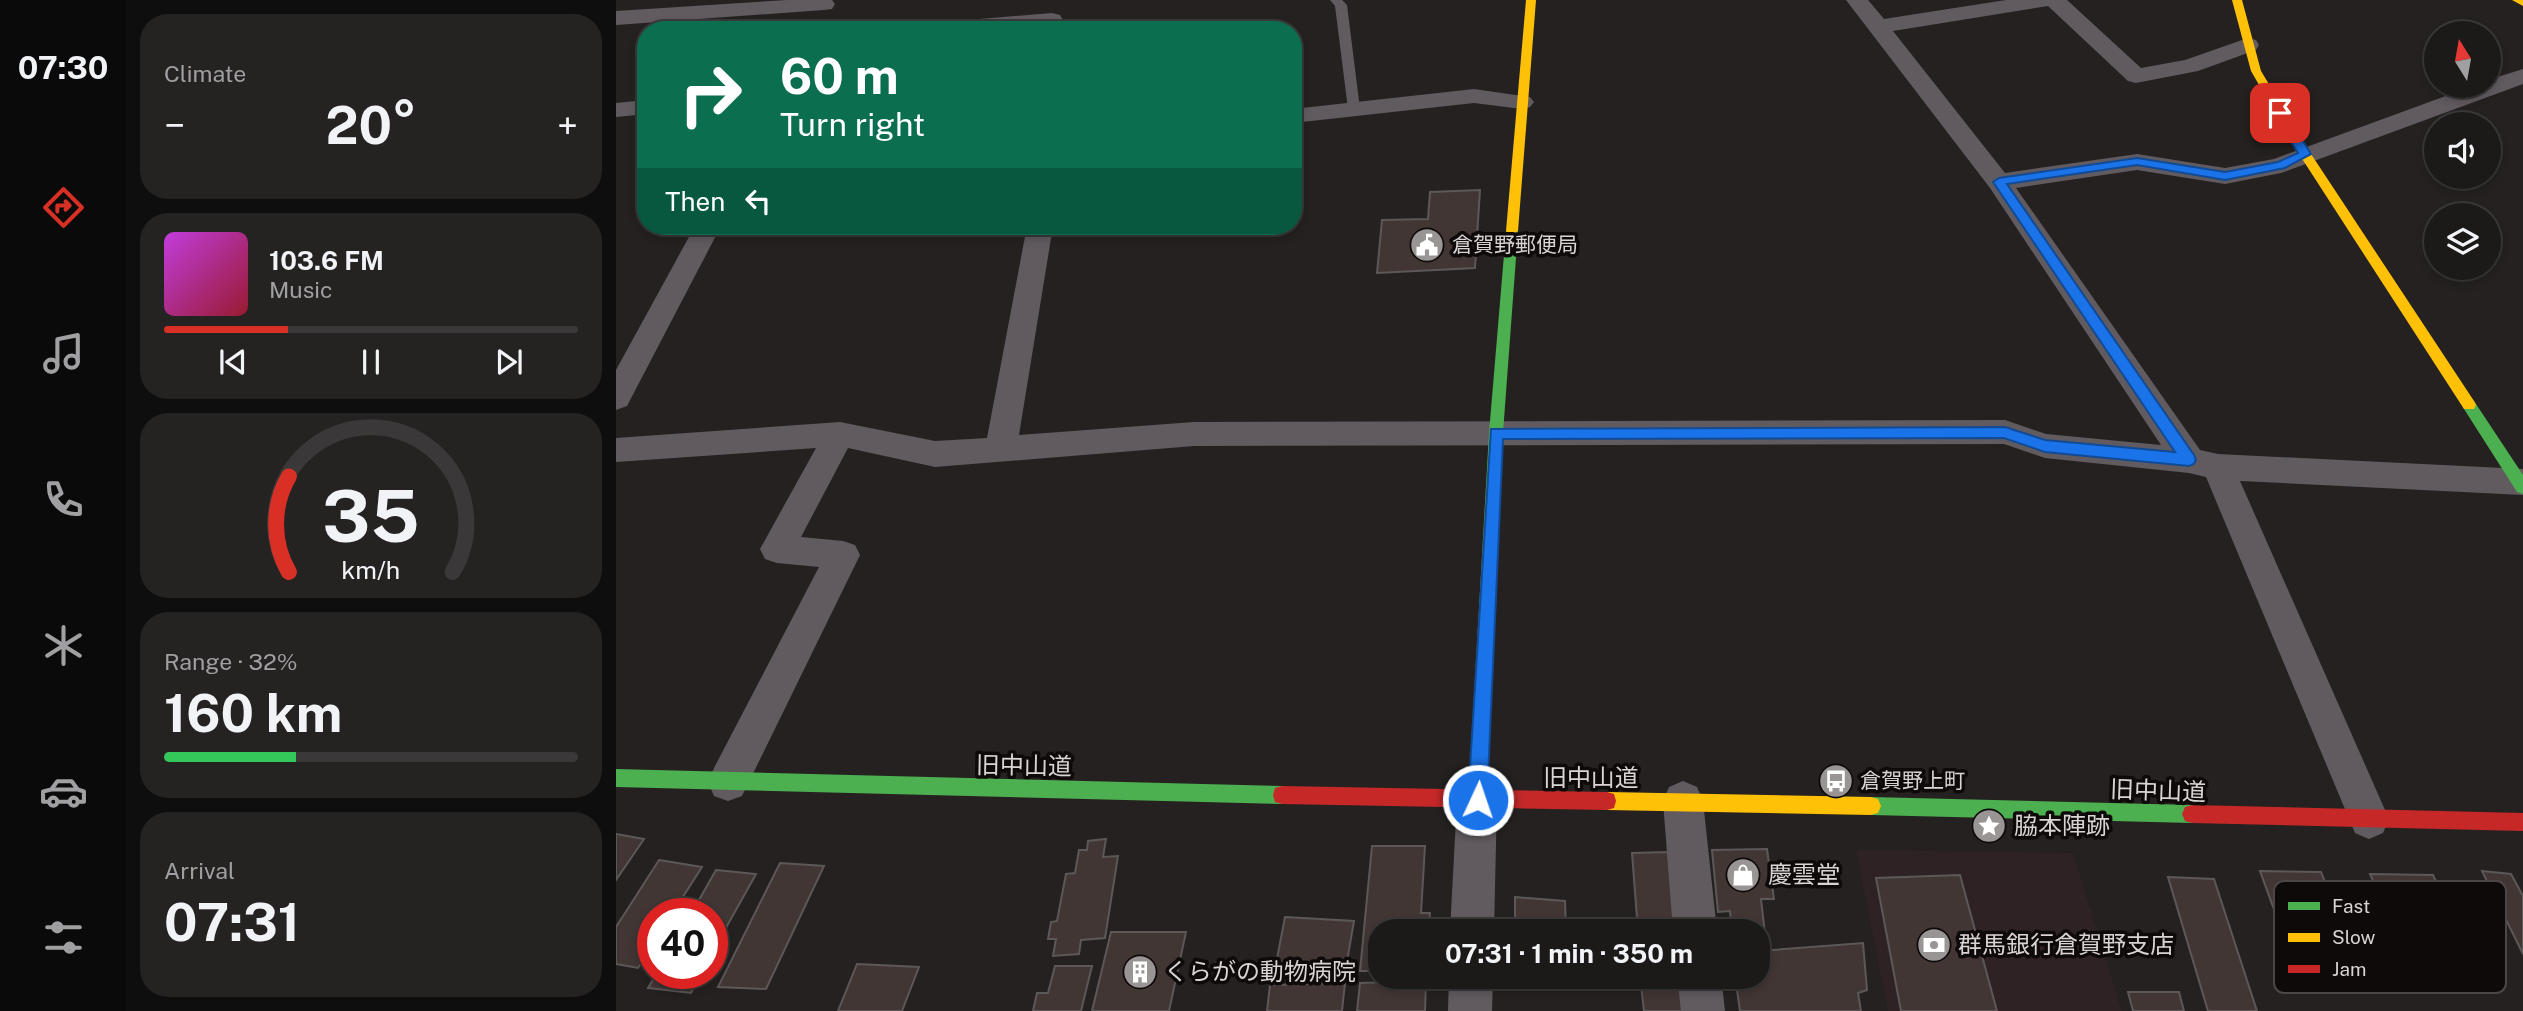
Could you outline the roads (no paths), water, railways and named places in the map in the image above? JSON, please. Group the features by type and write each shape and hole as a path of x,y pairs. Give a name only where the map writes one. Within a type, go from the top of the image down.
{"main road":[{"path":"1478,800 1496,433 1531,0"},
{"path":"2237,0 2256,71 2305,154 2522,484"},
{"path":"2518,0 2523,3"},
{"name":"旧中山道","path":"616,778 1478,800 1683,801 2523,822"}],"street":[{"path":"1857,0 1999,182 2203,463 2369,819"},
{"path":"1877,27 2047,0"},
{"path":"2053,0 2136,76 2190,65 2248,45"},
{"path":"616,18 825,2"},
{"path":"815,21 825,2"},
{"path":"1015,21 1053,17"},
{"path":"1999,182 2137,162 2225,176 2281,165 2523,76"},
{"path":"1302,115 1474,96 1522,102"},
{"path":"616,110 637,108"},
{"path":"616,398 703,235"},
{"path":"1001,450 1038,235"},
{"path":"616,450 840,434 935,454 1194,434 2005,432 2045,446 2203,463 2522,484"},
{"path":"728,782 843,555 777,549 840,434"},
{"path":"1473,919 1478,800"},
{"path":"1683,801 1694,919"},
{"path":"1470,1011 1471,989"},
{"path":"1700,989 1703,1011"}],"lane":[{"path":"1336,0 1341,5 1354,109"}],"place":[{"name":"倉賀野郵便局","path":"1427,245"},
{"name":"倉賀野上町","path":"1836,781"},
{"name":"脇本陣跡","path":"1989,826"},
{"name":"慶雲堂","path":"1743,875"},
{"name":"群馬銀行倉賀野支店","path":"1934,945"},
{"name":"くらがの動物病院","path":"1140,972"}]}
